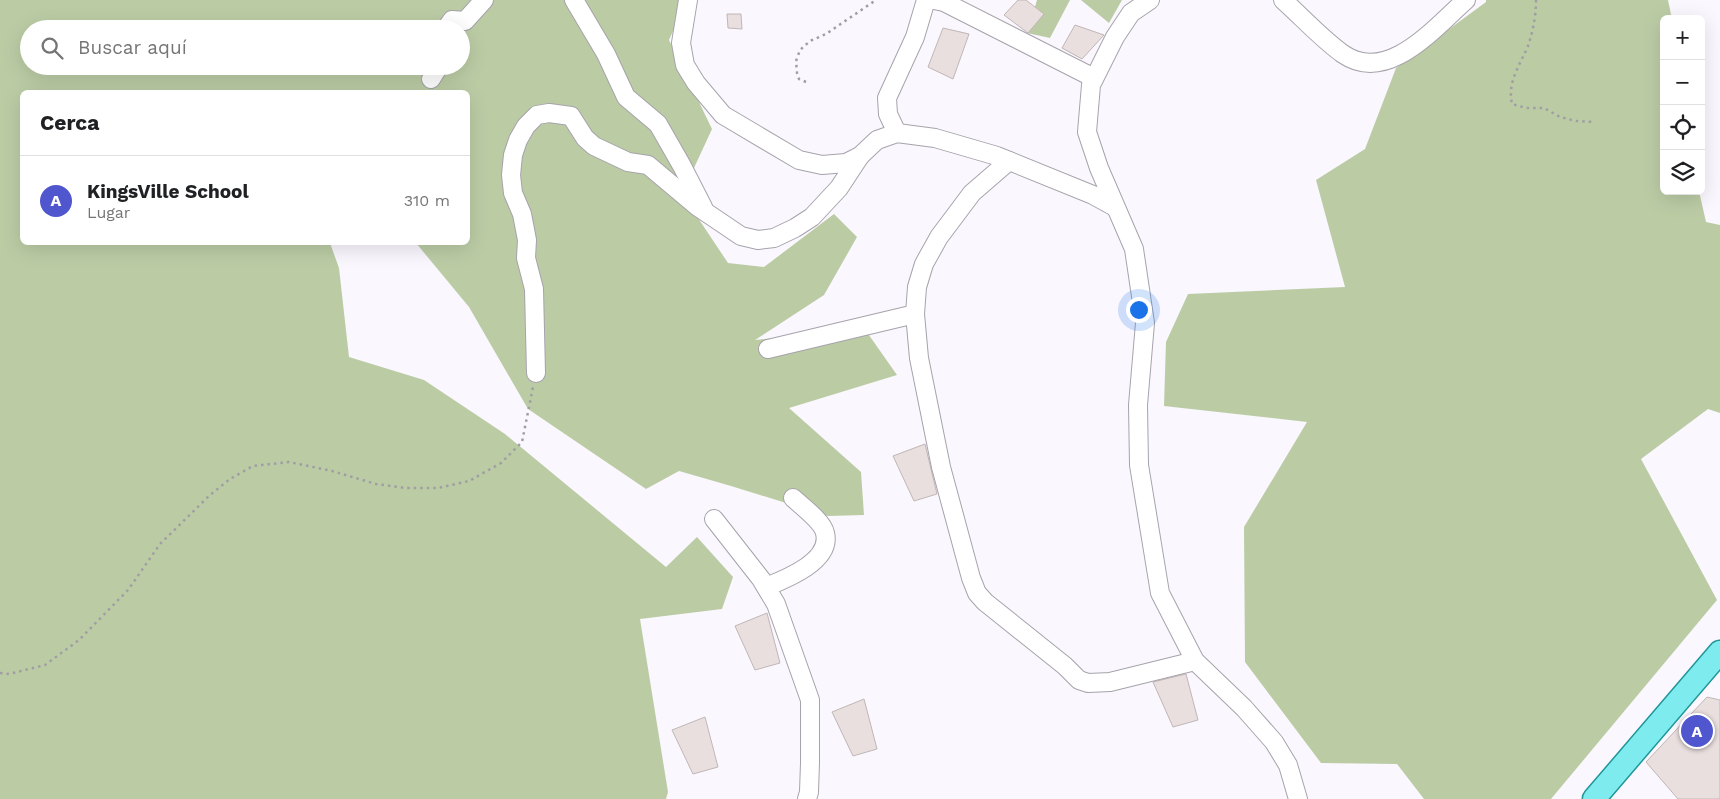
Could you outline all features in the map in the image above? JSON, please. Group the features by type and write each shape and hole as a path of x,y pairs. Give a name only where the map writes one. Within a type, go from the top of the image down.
{"main road":[{"path":"1594,799 1720,652"}],"street":[{"path":"466,20 484,0"},
{"path":"574,0 602,46 626,97 658,124 706,212"},
{"path":"688,0 681,43 685,65 696,83 723,115 799,160 822,165 846,163 860,156"},
{"path":"897,133 888,114 887,98 915,37 926,0"},
{"path":"934,0 944,2 1094,78"},
{"path":"1150,0 1131,13 1115,37 1094,78 1091,85 1087,132 1099,168 1134,249 1146,323 1138,406 1139,465 1160,593 1195,661 1244,708 1274,742 1288,766 1298,799"},
{"path":"1283,0 1343,54 1356,61 1378,64 1400,56 1424,38 1466,0"},
{"path":"536,373 534,289 526,258 527,240 522,214 513,193 511,176 513,155 518,140 526,126 537,116 549,113 571,116 585,138 594,146 628,162 648,165 706,212 741,236 758,240 774,238 812,217 839,188 860,156 877,140 897,133 935,138 1009,161 1116,206"},
{"path":"1009,161 972,193 939,237 924,264 917,287 915,314 919,358 941,467 971,578 977,593 986,602 1065,666 1079,680 1088,683 1110,682 1195,661"},
{"path":"768,349 915,314"},
{"path":"766,587 808,567 821,554 825,543 825,532 819,522 794,498"},
{"path":"714,519 761,579 776,604 810,700 810,762 807,799"}],"path":[{"path":"806,82 800,79 797,73 796,61 800,50 810,41 826,34 876,0"},
{"path":"1536,0 1536,19 1528,45 1516,71 1510,93 1512,104 1526,108 1544,108 1560,117 1576,121 1594,122"},
{"path":"0,673 10,674 45,665 79,640 128,590 160,544 210,495 230,479 253,466 289,462 376,484 406,488 438,488 469,481 501,463 522,442 536,373"}],"green space":[{"path":"0,0 687,0 669,40 712,129 682,194 728,263 764,267 834,214 857,237 824,295 755,340 864,328 897,375 789,408 861,472 864,515 828,516 679,471 646,489 528,409 469,307 418,245 470,245 470,90 20,90 20,245 331,245 339,268 349,357 424,380 505,434 666,567 697,537 733,577 722,609 640,619 668,792 666,799 0,799"},
{"path":"1037,0 1070,0 1050,38 1027,33"},
{"path":"1081,0 1122,0 1109,23"},
{"path":"1486,0 1668,0 1671,15 1660,15 1660,195 1700,195 1706,222 1720,225 1720,413 1708,409 1641,459 1717,600 1551,799 1424,799 1397,764 1321,763 1245,662 1244,527 1307,422 1164,406 1166,342 1188,294 1345,287 1316,180 1365,149 1396,68 1486,2"}],"building":[{"path":"1018,0 1026,0 1044,14 1028,33 1004,15"},
{"path":"727,14 741,14 742,29 728,28"},
{"path":"1075,25 1104,35 1082,59 1062,48"},
{"path":"943,28 969,34 953,79 928,67"},
{"path":"925,444 937,494 914,501 893,456"},
{"path":"767,613 780,663 755,670 735,626"},
{"path":"1186,674 1198,720 1173,727 1153,682"},
{"path":"1707,697 1720,700 1720,799 1678,799 1646,762"},
{"path":"864,699 877,749 853,756 832,712"},
{"path":"705,717 718,767 693,774 672,730"}],"place":[{"name":"KingsVille School","path":"1697,731"}]}
